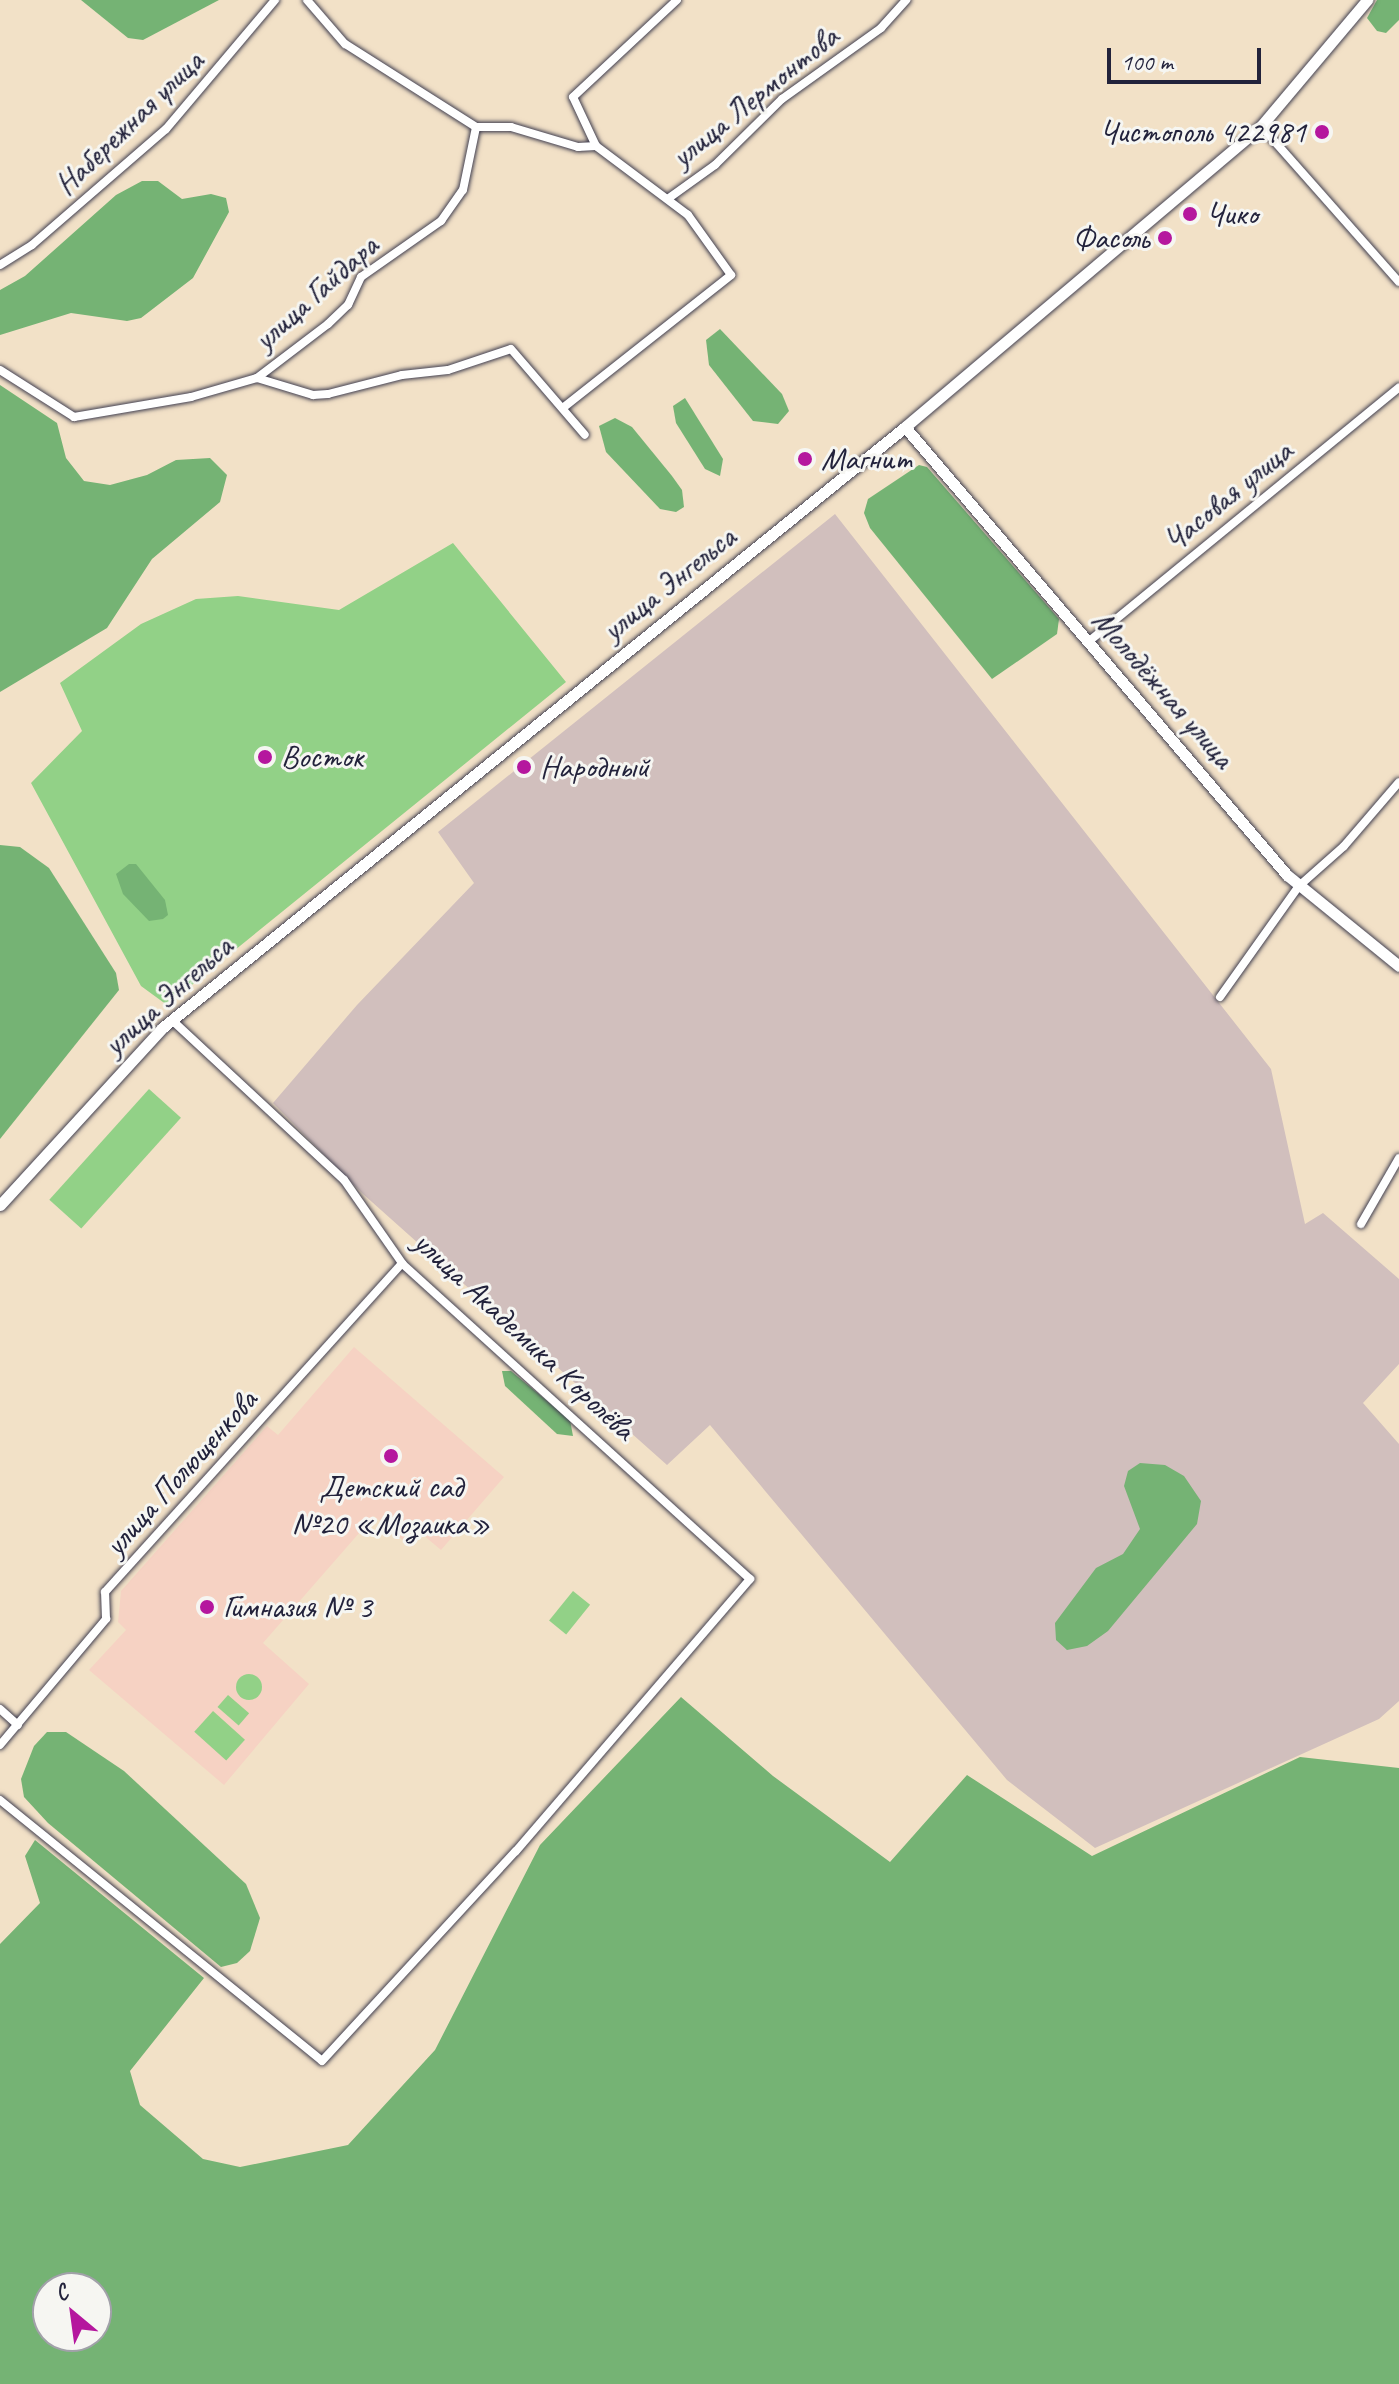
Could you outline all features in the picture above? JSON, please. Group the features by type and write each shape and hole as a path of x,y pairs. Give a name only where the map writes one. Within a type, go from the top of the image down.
{"main road":[{"name":"улица Энгельса","path":"0,1205 172,1020 905,427 1261,126 1367,0"},
{"name":"Молодёжная улица","path":"905,427 1299,886 1399,966"}],"street":[{"name":"Набережная улица","path":"0,265 32,245 166,129 275,0"},
{"path":"307,0 345,44 476,127 511,127 578,147 596,146"},
{"path":"564,407 731,275 669,198 596,146 573,97 677,0"},
{"name":"улица Лермонтова","path":"669,198 715,165 782,99 881,28 906,0"},
{"path":"1261,126 1399,282"},
{"name":"улица Гайдара","path":"257,378 348,305 361,277 441,221 463,190 476,127"},
{"path":"0,370 74,417 191,397 257,378 313,395 328,394 402,375 448,370 511,349 585,435"},
{"name":"Часовая улица","path":"1088,642 1399,387"},
{"path":"1220,997 1299,886 1344,846 1399,782"},
{"name":"улица Академика Королёва","path":"0,1800 322,2061 516,1851 750,1579 402,1263 344,1180 172,1020"},
{"path":"1361,1224 1399,1158"},
{"name":"улица Полющенкова","path":"0,1745 106,1619 105,1592 402,1263"},
{"path":"0,1709 18,1725"}],"shaded area":[{"path":"835,514 1271,1069 1305,1224 1323,1213 1399,1279 1399,1364 1363,1403 1399,1444 1399,1701 1379,1719 1095,1848 1007,1780 710,1425 667,1465 363,1194 273,1103 357,1005 474,883 438,832"},
{"name":"Гимназия № 3","path":"354,1347 504,1477 441,1550 422,1534 411,1547 374,1516 263,1643 309,1684 224,1785 89,1670 126,1630 118,1622 121,1591 267,1426 278,1435"}],"green space":[{"path":"81,0 219,0 143,40 128,38"},
{"path":"1377,0 1399,0 1399,20 1386,33 1377,31 1367,18"},
{"path":"142,181 158,181 182,199 211,194 226,198 229,212 193,278 141,318 127,321 71,313 0,335 0,290 25,276 116,195"},
{"path":"720,329 782,394 789,411 778,424 753,421 709,365 706,340"},
{"path":"0,385 57,423 66,458 84,481 110,485 147,475 176,460 210,458 227,475 220,502 152,559 107,628 0,692"},
{"path":"685,398 723,459 720,476 705,469 676,423 673,406"},
{"path":"615,418 632,427 672,476 682,490 684,507 676,512 660,509 606,452 599,426"},
{"path":"919,465 927,467 1059,619 1057,634 992,679 870,528 864,513 868,499"},
{"name":"Восток","path":"453,543 566,682 167,1005 141,986 31,783 82,731 60,683 141,624 196,599 238,596 339,610"},
{"path":"0,845 20,847 49,868 116,973 119,990 0,1139"},
{"path":"129,864 136,864 165,900 168,915 163,919 149,921 123,894 116,874"},
{"path":"149,1089 181,1118 81,1229 49,1200"},
{"path":"502,1371 511,1371 570,1420 573,1436 557,1434 505,1386"},
{"path":"1140,1463 1165,1465 1184,1476 1201,1501 1197,1524 1108,1631 1087,1646 1067,1650 1056,1640 1055,1623 1096,1568 1123,1554 1140,1529 1124,1486 1128,1471"},
{"path":"573,1591 590,1605 566,1634 549,1621"},
{"path":"249,1674 258,1678 262,1687 258,1696 249,1700 240,1696 236,1687 240,1678"},
{"path":"228,1695 249,1713 239,1725 218,1707"},
{"path":"681,1697 773,1776 890,1862 967,1775 1092,1856 1300,1757 1399,1768 1399,2384 0,2384 0,1944 40,1903 25,1856 35,1840 204,1978 130,2071 140,2105 203,2159 240,2167 348,2145 435,2050 540,1845"},
{"path":"213,1711 245,1740 226,1761 194,1732"},
{"path":"47,1732 66,1732 124,1771 246,1884 260,1918 250,1951 237,1963 221,1967 48,1823 24,1797 21,1779 34,1746"}],"place":[{"name":"Чистополь 422981","path":"1322,132"},
{"name":"Чико","path":"1190,214"},
{"name":"Фасоль","path":"1165,238"},
{"name":"Магнит","path":"805,459"},
{"name":"Восток","path":"265,757"},
{"name":"Народный","path":"524,767"},
{"name":"Детский сад №20 «Мозаика»","path":"391,1456"},
{"name":"Гимназия № 3","path":"207,1607"}]}
